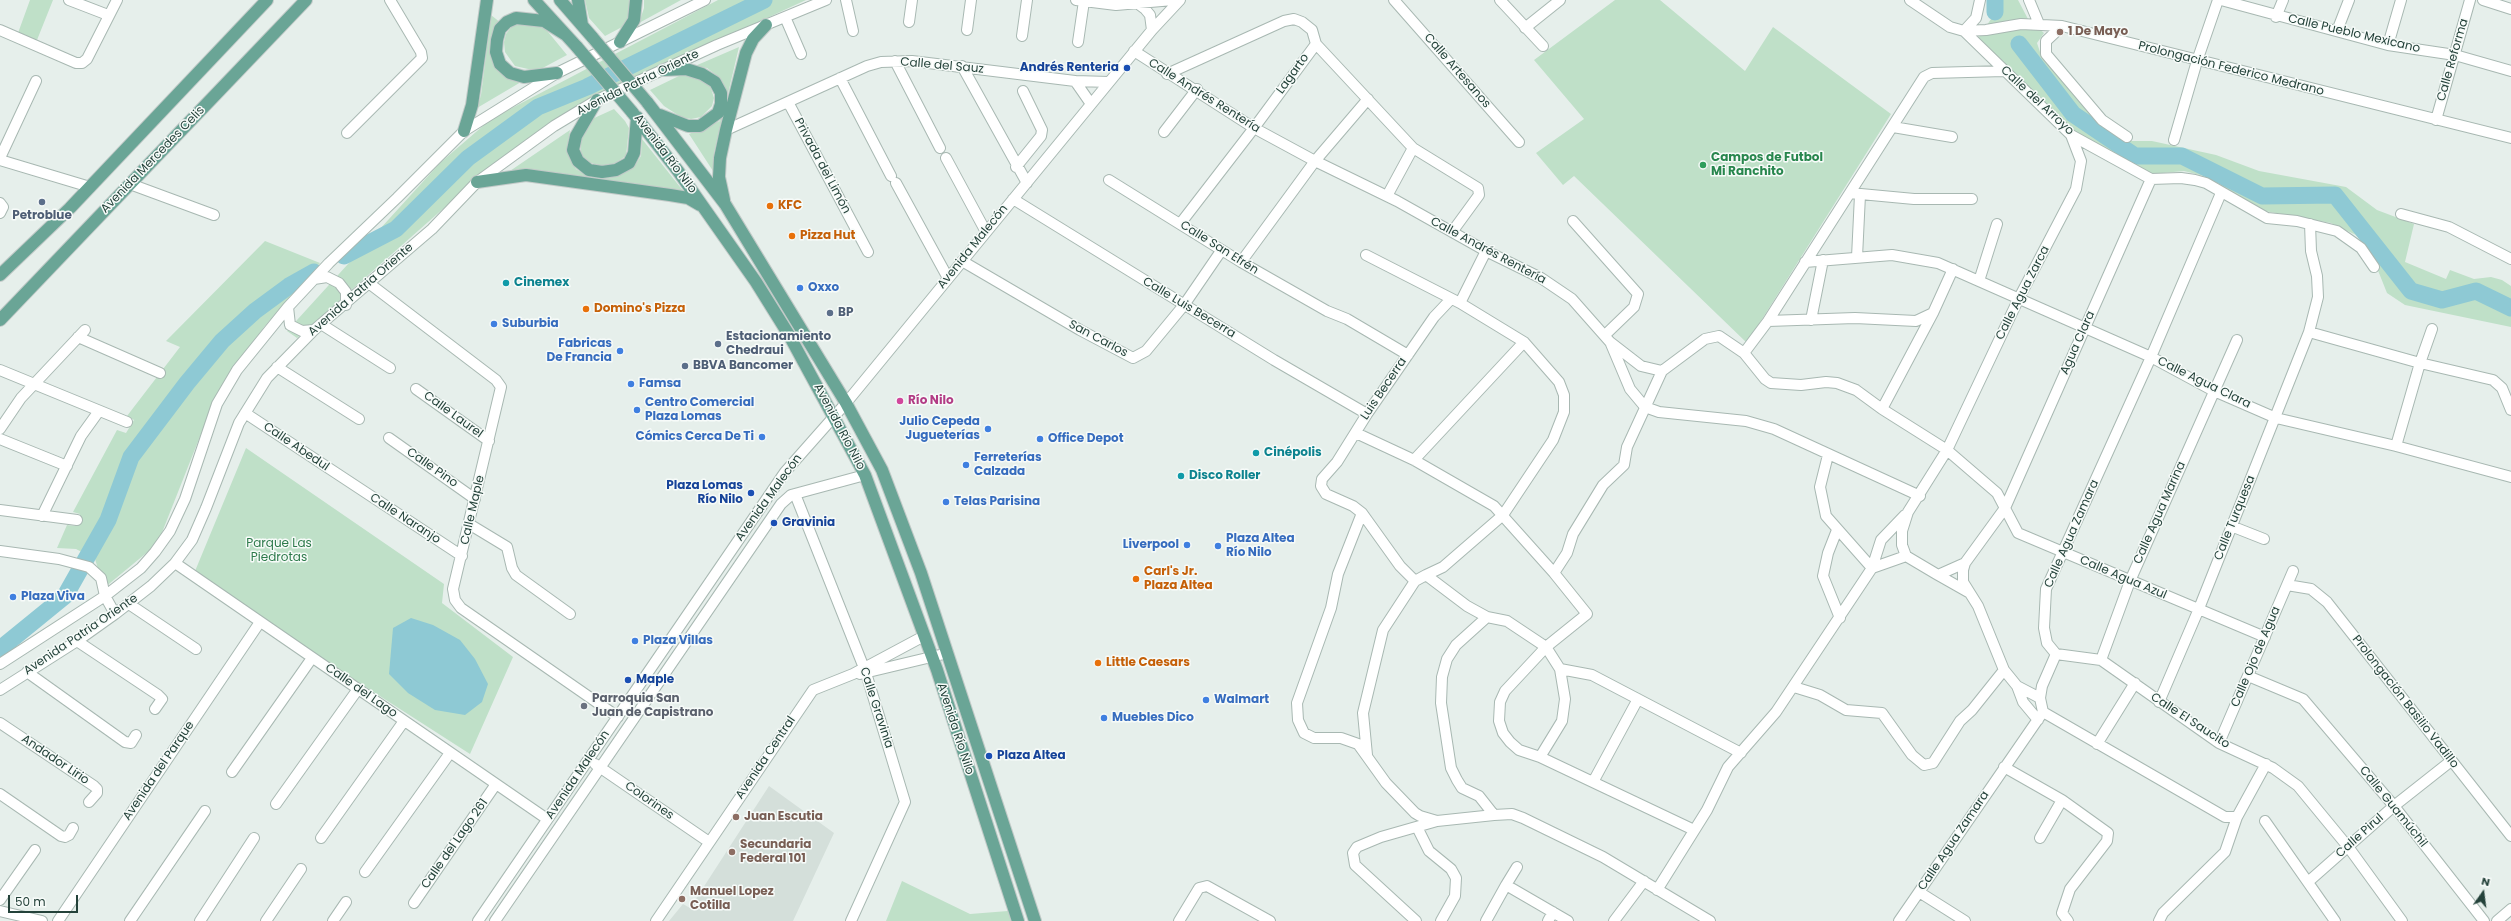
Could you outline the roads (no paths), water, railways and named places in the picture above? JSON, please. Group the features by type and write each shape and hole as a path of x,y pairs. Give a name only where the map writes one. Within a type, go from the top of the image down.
{"main road":[{"path":"0,275 90,187 267,0"},
{"name":"Avenida Mercedes Celis","path":"0,320 306,0"},
{"path":"464,131 472,105 487,0"},
{"name":"Avenida Río Nilo","path":"534,0 634,114 703,206 789,335 865,475 912,599 1018,921"},
{"name":"Avenida Río Nilo","path":"560,0 658,114 725,204 846,403 887,482 928,593 1035,921"},
{"path":"578,0 583,26"},
{"path":"620,42 634,20 636,0"},
{"path":"558,73 524,77 510,73 500,64 496,52 497,40 500,29 507,22 516,18 544,21 566,35"},
{"path":"725,204 720,177 720,158 726,130 746,53 753,39 766,25"},
{"path":"658,114 677,123 700,126 718,113 721,104 721,93 714,82 702,74 686,69 663,70"},
{"path":"598,100 576,136 573,150 578,161 589,170 602,172 616,170 628,163 634,153 634,114"},
{"path":"477,182 526,175 688,198 703,206"},
{"path":"912,599 928,593"},
{"path":"953,720 957,725 963,725 969,718"}],"street":[{"path":"69,0 108,15"},
{"path":"0,30 76,62 82,63 87,60 108,15 117,0"},
{"path":"347,133 422,58 421,52 390,0"},
{"name":"Avenida Patria Oriente","path":"0,664 105,596 141,568 170,531 185,499 217,404 237,370 288,307 314,279 464,131 558,73 705,0"},
{"name":"Avenida Patria Oriente","path":"0,690 77,641 129,604 175,563 192,540 245,413 266,378 318,327 346,305 432,229 477,182 548,130 598,100 663,70 826,0"},
{"path":"846,0 853,31"},
{"path":"909,22 912,0"},
{"path":"967,30 971,0"},
{"path":"1022,36 1027,0"},
{"name":"Avenida Malecón","path":"478,921 785,472 846,403 1152,30 1172,3 1180,0"},
{"name":"Calle Artesanos","path":"1394,0 1519,142"},
{"path":"1500,0 1543,46"},
{"path":"1526,28 1560,0"},
{"name":"Prolongación Federico Medrano","path":"1910,0 1950,27 1964,31 1986,30 2021,24 2062,26 2197,61 2511,138"},
{"path":"1964,31 1976,18 1980,0"},
{"path":"2029,0 2039,24"},
{"path":"2174,140 2197,61 2219,0"},
{"name":"Calle Pueblo Mexicano","path":"2219,0 2276,17 2388,45 2454,56 2511,71"},
{"path":"2276,17 2283,0"},
{"path":"2336,31 2349,0"},
{"path":"2388,45 2401,0"},
{"name":"Calle Reforma","path":"2436,120 2470,0"},
{"path":"2483,0 2511,9"},
{"path":"1078,42 1080,1 1116,5 1141,2 1172,3"},
{"path":"1141,2 1150,15 1152,30"},
{"path":"785,17 801,54"},
{"path":"1167,74 1284,21 1294,19 1302,22 1312,30 1316,44"},
{"path":"2062,26 2046,41 2046,54 2102,120 2127,137"},
{"name":"Calle del Arroyo","path":"1964,31 2071,134 2151,179"},
{"name":"Lagarto","path":"1180,224 1316,44 1413,148 1478,188 1479,194 1452,232"},
{"name":"Calle Andrés Rentería","path":"1134,51 1167,74 1197,89 1254,128 1315,161 1387,196 1486,251 1531,272 1572,299 1608,339 1641,366 1662,372"},
{"name":"Calle del Sauz","path":"726,130 867,66 895,61 912,60 1075,81 1109,82"},
{"path":"895,61 940,148"},
{"path":"962,66 1016,167 1027,183"},
{"path":"1744,353 1768,321 1805,262 1855,194 1893,127 1924,77 1929,74 2004,71"},
{"path":"840,78 893,180 948,278"},
{"path":"36,81 0,159 90,187"},
{"path":"1075,81 1091,104"},
{"path":"1164,132 1197,89"},
{"path":"1016,167 1041,136 1042,130 1023,91"},
{"path":"1241,262 1315,161 1368,99"},
{"name":"Privada del Limón","path":"788,102 868,252"},
{"path":"1893,127 1952,137"},
{"name":"Calle Agua Zarca","path":"1908,512 1920,496 1947,450 2019,298 2076,189 2081,161 2071,134"},
{"path":"1387,196 1413,148"},
{"path":"946,158 986,232"},
{"path":"2151,179 2181,178 2195,180 2206,184 2268,218 2333,229 2347,236 2364,252 2374,267"},
{"name":"Agua Clara","path":"1965,563 2005,508 2151,179"},
{"name":"Calle San Efrén","path":"1109,180 1221,251 1332,313 1347,319 1408,355"},
{"path":"130,184 214,215"},
{"name":"Calle Agua Zamara","path":"2056,654 2046,639 2044,617 2046,589 2064,554 2220,193"},
{"path":"1855,194 1914,199 1972,199"},
{"path":"1855,194 1857,257"},
{"name":"Calle Luis Becerra","path":"1013,199 1184,305 1367,414"},
{"path":"2401,214 2449,227 2511,259"},
{"path":"1573,220 1637,290 1634,307 1608,339 1630,389 1645,408 1659,412 1746,421 1774,429 1920,496"},
{"path":"1979,281 1997,224"},
{"name":"Calle Turquesa","path":"2159,702 2198,611 2309,332 2318,296 2317,276 2311,251 2310,224"},
{"name":"San Carlos","path":"962,261 1080,330 1133,358 1146,351 1184,305 1221,251"},
{"path":"1460,303 1486,251"},
{"path":"1366,255 1451,298 1524,342 1559,382 1564,395 1564,412 1547,453 1503,515 1443,567 1415,581 1383,630 1363,714 1367,755"},
{"name":"Calle Agua Clara","path":"1805,262 1892,255 1915,257 1938,262 2150,357 2214,391 2276,418 2396,446 2511,477"},
{"path":"1811,320 1823,260"},
{"path":"1882,409 1933,313 1953,269"},
{"path":"314,279 327,277 339,282 346,292 346,305"},
{"name":"Calle Maple","path":"370,284 496,380 501,387 470,524 453,590 455,600 461,608 618,717"},
{"name":"Luis Becerra","path":"1362,513 1353,506 1326,494 1321,482 1334,467 1367,414 1408,355 1451,298"},
{"path":"288,307 290,325 302,331 318,327 390,368"},
{"path":"1768,321 1855,318 1916,321 1933,313"},
{"path":"2396,446 2420,363 2432,329"},
{"path":"2309,332 2420,363 2493,380 2502,388 2511,410"},
{"path":"0,429 21,398 82,334 160,373"},
{"path":"1554,573 1567,553 1573,534 1603,485 1624,465 1627,446 1662,372 1705,339 1714,335 1724,337 1744,353 1765,380 1771,383 1801,385 1837,383 1856,390 1882,409 1947,450"},
{"name":"Calle Agua Marina","path":"2101,660 2130,581 2237,340"},
{"path":"1414,460 1524,342"},
{"path":"277,367 359,420"},
{"path":"0,370 127,422"},
{"name":"Calle Laurel","path":"416,389 489,441"},
{"path":"42,516 82,436 99,411"},
{"name":"Calle Abedul","path":"245,413 347,481"},
{"path":"1356,433 1414,460 1484,500 1503,515 1554,573 1587,614 1546,647 1505,691 1499,708 1500,728 1510,742 1519,750 1540,757 1694,830"},
{"path":"0,438 67,466"},
{"name":"Calle Pino","path":"389,438 475,499"},
{"name":"Calle Agua Azul","path":"1947,450 1997,493 2018,533 2198,611 2265,638"},
{"path":"1828,455 1820,493 1826,516 1872,568"},
{"name":"Avenida Malecón","path":"496,921 781,504 795,494 865,475"},
{"name":"Calle Naranjo","path":"347,481 462,556"},
{"name":"Calle Gravinia","path":"795,494 865,670 905,802 851,921"},
{"path":"0,510 78,520"},
{"path":"1908,512 1901,537 1906,556 1968,592"},
{"path":"1657,890 1694,830 1728,767 1794,687 1872,568 1881,540 1908,512"},
{"path":"1362,513 1400,566 1415,581"},
{"path":"1362,513 1338,574 1331,608 1296,707 1300,726 1308,736 1348,740 1358,744 1386,783 1415,813 1438,820"},
{"path":"470,524 507,547 512,568 516,575 570,614"},
{"path":"2231,526 2264,539"},
{"path":"1837,530 1828,553 1823,576 1840,618"},
{"path":"0,551 59,559 89,567 101,578 105,596 115,614"},
{"path":"1872,568 1906,556"},
{"name":"Calle del Lago","path":"175,563 547,819"},
{"path":"1938,574 1965,563"},
{"path":"1965,563 1962,578 1968,592 1985,621 2004,670 2017,686 2023,702 2041,716 2097,744 2225,817 2237,817"},
{"name":"Calle Ojo de Agua","path":"2220,743 2293,571"},
{"path":"1426,575 1467,606 1487,617 1507,621 1546,647 1560,669 1565,698 1563,717 1540,757"},
{"name":"Prolongación Basilio Vadillo","path":"2287,585 2311,589 2327,602 2450,761 2511,836"},
{"path":"129,604 196,649"},
{"path":"1487,617 1456,645 1447,659 1442,678 1441,703 1451,768 1456,780 1462,788 1479,796 1494,815"},
{"name":"Avenida del Parque","path":"58,921 260,622"},
{"name":"Avenida Central","path":"865,670 924,636"},
{"path":"77,641 158,695 162,699 155,709"},
{"name":"Avenida Central","path":"656,921 810,693 815,688 865,670 932,658 948,653"},
{"path":"2041,716 2040,698 2042,686 2056,654"},
{"name":"Calle El Saucito","path":"2056,654 2101,660 2135,683 2159,702 2220,743 2266,764 2298,786 2348,848 2402,921"},
{"path":"232,772 312,658"},
{"path":"1560,669 1592,675 1741,753"},
{"path":"1794,687 1820,695 1846,710 1882,713 1912,755 1924,765 1933,763 1960,721 1972,710 2004,670"},
{"path":"27,672 125,742 131,743 136,735"},
{"name":"Calle Guamúchil","path":"2248,676 2299,696 2394,806 2484,921"},
{"path":"2097,744 2135,683"},
{"path":"2017,686 2040,698"},
{"path":"276,804 358,689"},
{"path":"1593,782 1638,699"},
{"name":"Calle Agua Zamara","path":"1899,921 2004,767 2041,716"},
{"path":"321,838 404,721"},
{"name":"Andador Lirio","path":"0,723 94,786 97,793 89,802"},
{"path":"366,872 450,753"},
{"name":"Colorines","path":"588,759 709,842"},
{"name":"Calle Pirul","path":"2308,882 2394,806 2450,761"},
{"path":"2159,921 2163,912 2225,852 2237,817 2266,764"},
{"path":"2004,767 2062,800 2107,830 2108,836 2070,889 2062,911 2068,921"},
{"name":"Calle del Lago 261","path":"414,903 496,784"},
{"path":"0,794 62,836 65,837 69,835 72,828"},
{"path":"2040,838 2062,800"},
{"path":"130,921 205,811"},
{"path":"1416,921 1355,865 1353,856 1357,847 1380,837 1438,820 1512,814 1603,857 1710,921"},
{"path":"2265,821 2335,921"},
{"path":"1417,827 1429,851 1451,869 1456,878 1455,896 1441,921"},
{"path":"200,921 254,838"},
{"path":"0,900 35,850"},
{"path":"1486,921 1517,867"},
{"path":"266,921 301,869"},
{"path":"1614,921 1644,881"},
{"path":"1506,885 1550,916 1568,921"},
{"path":"1179,921 1199,888 1207,886 1270,921"},
{"path":"1919,892 1965,921"},
{"path":"333,921 346,902"},
{"path":"2497,921 2511,910"},
{"path":"0,911 42,921"}],"water":[{"path":"411,618 433,625 460,640 475,659 488,684 482,702 465,715 435,710 408,693 389,674 393,628"}],"waterway":[{"path":"344,256 396,229 468,158 538,107 587,87 764,0"},
{"path":"1995,0 1995,12"},
{"path":"2019,44 2073,114 2135,156 2182,156 2262,196 2335,195 2411,291 2442,300 2476,291 2511,308"},
{"path":"0,649 65,596 108,520 131,457 187,383 222,341 255,311 289,286 314,272"}],"place":[{"name":"1 De Mayo","path":"2060,32"},
{"name":"Andrés Renteria","path":"1127,68"},
{"name":"Campos de Futbol Mi Ranchito","path":"1703,165"},
{"name":"Petroblue","path":"42,202"},
{"name":"KFC","path":"770,206"},
{"name":"Pizza Hut","path":"792,236"},
{"name":"Cinemex","path":"506,283"},
{"name":"Oxxo","path":"800,288"},
{"name":"Domino's Pizza","path":"586,309"},
{"name":"BP","path":"830,313"},
{"name":"Suburbia","path":"494,324"},
{"name":"Estacionamiento Chedraui","path":"718,344"},
{"name":"Fabricas De Francia","path":"620,351"},
{"name":"BBVA Bancomer","path":"685,366"},
{"name":"Famsa","path":"631,384"},
{"name":"Río Nilo","path":"900,401"},
{"name":"Centro Comercial Plaza Lomas","path":"637,410"},
{"name":"Julio Cepeda Jugueterías","path":"988,429"},
{"name":"Cómics Cerca De Ti","path":"762,437"},
{"name":"Office Depot","path":"1040,439"},
{"name":"Cinépolis","path":"1256,453"},
{"name":"Ferreterías Calzada","path":"966,465"},
{"name":"Disco Roller","path":"1181,476"},
{"name":"Plaza Lomas Río Nilo","path":"751,493"},
{"name":"Telas Parisina","path":"946,502"},
{"name":"Gravinia","path":"774,523"},
{"name":"Liverpool","path":"1187,545"},
{"name":"Plaza Altea Río Nilo","path":"1218,546"},
{"name":"Carl's Jr. Plaza Altea","path":"1136,579"},
{"name":"Plaza Viva","path":"13,597"},
{"name":"Plaza Villas","path":"635,641"},
{"name":"Little Caesars","path":"1098,663"},
{"name":"Maple","path":"628,680"},
{"name":"Walmart","path":"1206,700"},
{"name":"Parroquia San Juan de Capistrano","path":"584,706"},
{"name":"Muebles Dico","path":"1104,718"},
{"name":"Plaza Altea","path":"989,756"},
{"name":"Juan Escutia","path":"736,817"},
{"name":"Secundaria Federal 101","path":"732,852"},
{"name":"Manuel Lopez Cotilla","path":"682,899"}],"park label":[{"name":"Parque Las Piedrotas","path":"279,551"}]}
